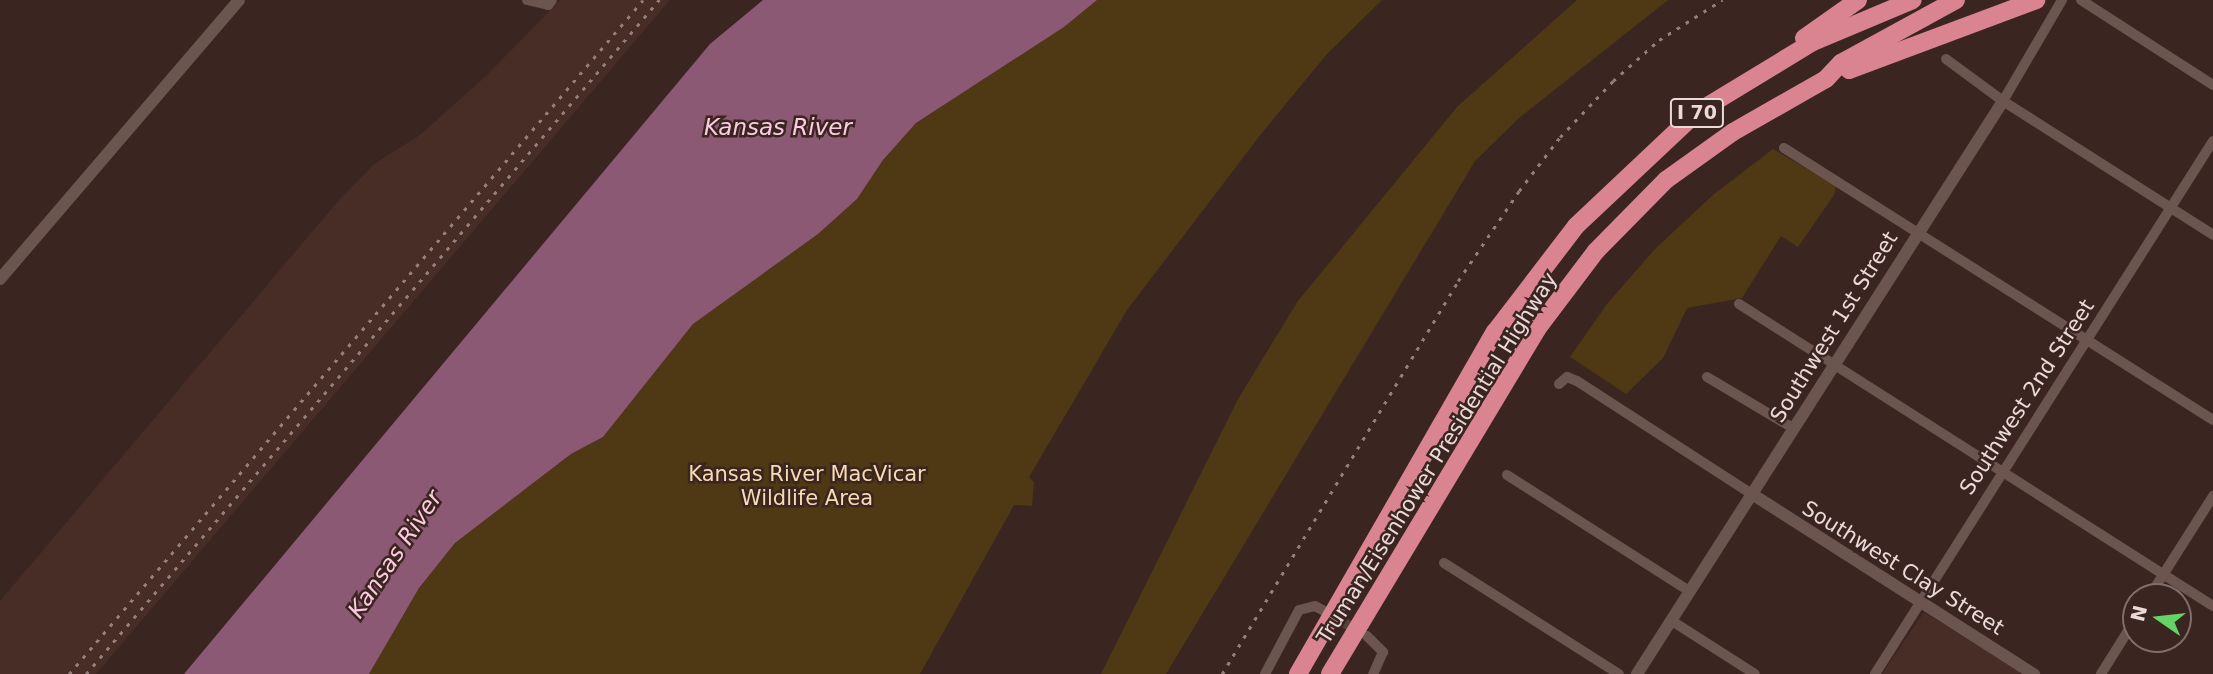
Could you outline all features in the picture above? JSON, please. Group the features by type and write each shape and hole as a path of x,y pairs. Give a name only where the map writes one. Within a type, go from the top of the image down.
{"highway":[{"path":"1725,95 1858,0"},
{"name":"Truman/Eisenhower Presidential Highway","path":"1298,674 1495,332 1527,285 1576,226 1657,145 1725,95 1813,42 1913,0"},
{"name":"Truman/Eisenhower Presidential Highway","path":"1330,674 1537,329 1590,258 1666,180 1763,112 1826,79 1841,63 1956,0"},
{"path":"1826,79 2036,0"}],"street":[{"path":"0,279 239,0"},
{"path":"527,0 552,1"},
{"name":"Southwest 1st Street","path":"1637,674 1917,232 2003,102 2062,0"},
{"path":"2081,0 2213,85"},
{"path":"1946,59 2003,102 2213,234"},
{"name":"Southwest 2nd Street","path":"1875,674 2213,141"},
{"path":"1784,148 2213,420"},
{"path":"1740,304 2213,606"},
{"path":"1559,384 1567,377 1577,381 1752,494"},
{"path":"1707,377 1793,428"},
{"path":"1507,475 1689,592"},
{"name":"Southwest Clay Street","path":"1752,494 2034,674"},
{"path":"2158,583 2213,496"},
{"path":"1444,563 1619,674"},
{"path":"1265,674 1299,610 1315,606 1328,613"},
{"path":"1672,621 1755,674"},
{"path":"1367,636 1383,652 1373,674"},
{"path":"2101,674 2122,640"}],"shaded area":[{"path":"560,0 670,0 96,674 0,674 0,601 339,200 374,164 420,135 487,75"},
{"path":"1924,612 2020,672 2019,674 1882,674"}],"green space":[{"name":"Kansas River MacVicar Wildlife Area","path":"1097,0 1382,0 1327,54 1261,134 1127,310 1029,477 1034,482 1032,506 1014,505 920,674 369,674 419,588 455,543 571,454 603,437 693,324 818,234 857,199 883,160 916,123 1064,27"},
{"path":"1577,0 1668,0 1519,118 1475,161 1166,674 1101,674 1238,399 1298,301 1457,107"},
{"path":"1773,149 1836,186 1834,195 1798,247 1781,236 1742,298 1687,308 1663,358 1626,394 1570,357 1607,304 1656,248 1713,195"}],"water":[{"name":"Kansas River","path":"763,0 1097,0 1064,27 916,123 883,160 857,199 818,234 693,324 603,437 571,454 455,543 419,588 369,674 184,674 710,44"}],"tunnel":[{"path":"1328,613 1358,631"}],"railway":[{"path":"69,674 643,0"},
{"path":"86,674 659,0"},
{"path":"1222,674 1458,281 1519,191 1560,137 1613,81 1659,40 1722,0"}]}
